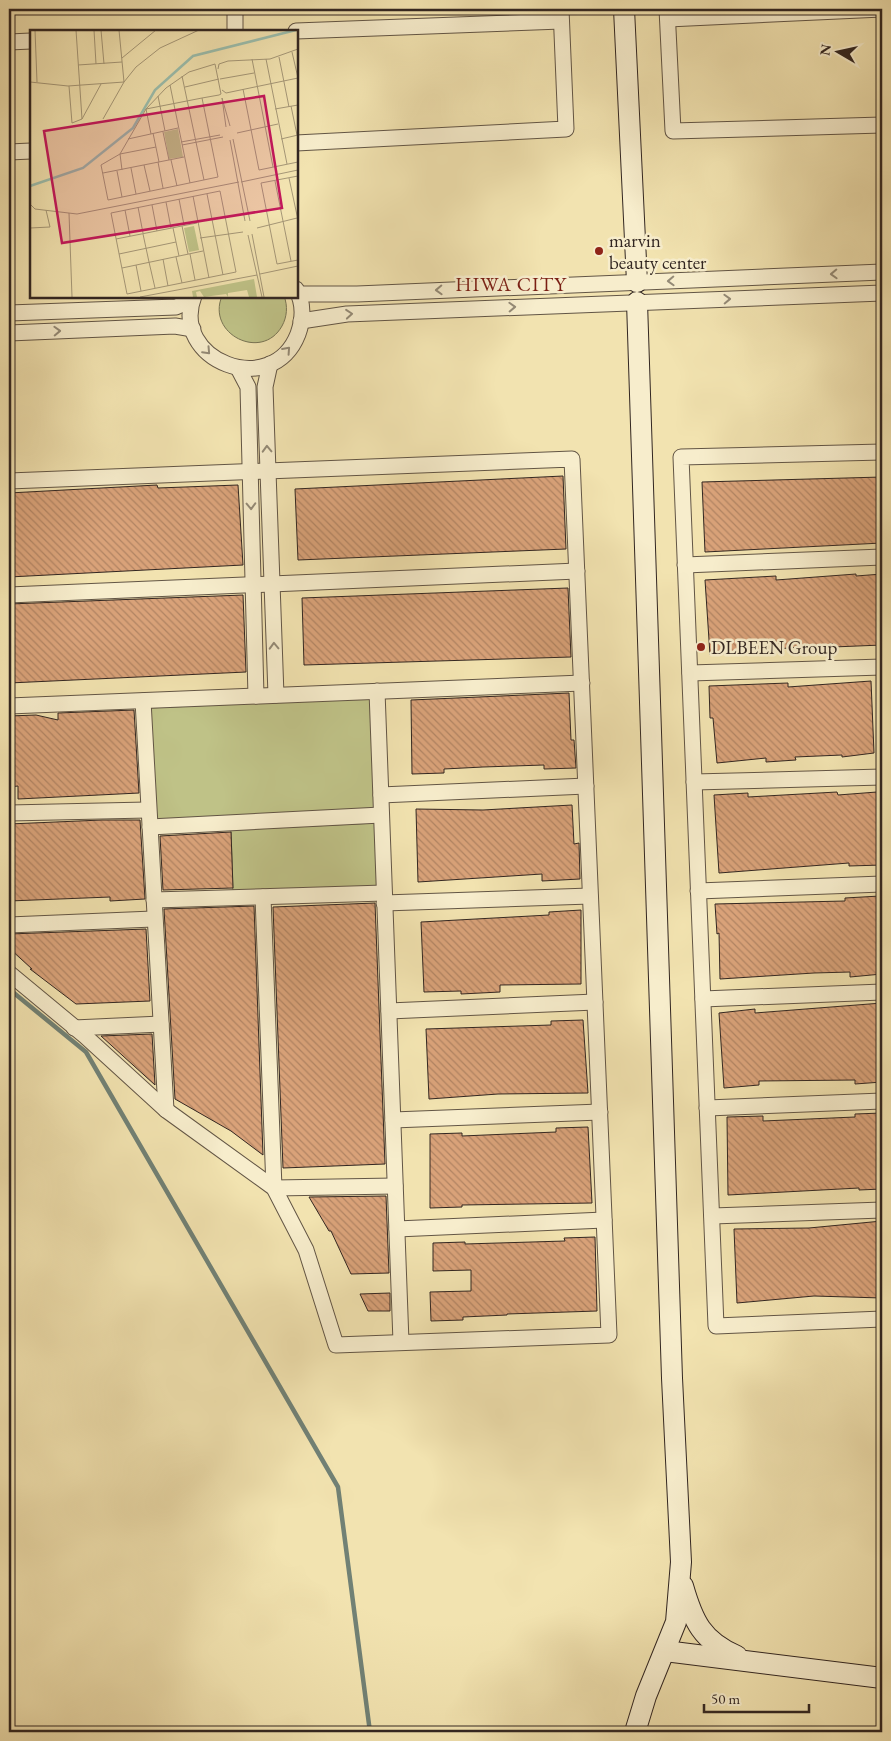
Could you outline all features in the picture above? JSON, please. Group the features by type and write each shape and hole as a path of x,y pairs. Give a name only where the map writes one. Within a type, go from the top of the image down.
{"street":[{"path":"234,9 235,30"},
{"path":"624,9 638,282"},
{"path":"882,9 668,14 673,131 882,125"},
{"path":"298,31 561,15 566,129 298,143"},
{"path":"9,42 30,41"},
{"path":"9,152 30,151"},
{"path":"298,292 357,294 882,272"},
{"path":"301,321 347,314 882,293"},
{"path":"193,298 191,315 193,329 202,346 216,360 238,368 258,368 270,364 292,345 301,321 298,298"},
{"path":"9,313 176,307 193,298"},
{"path":"635,1732 646,1696 666,1651 676,1622 680,1580 637,302"},
{"path":"175,326 180,323 182,316 180,310 176,307"},
{"path":"9,333 175,326 193,329"},
{"path":"270,364 265,387 276,695"},
{"path":"238,368 248,388 256,696"},
{"path":"882,452 681,457 716,1326 882,1319"},
{"path":"9,481 572,459 609,1335 336,1345 306,1250 274,1188 263,897"},
{"path":"685,565 882,557"},
{"path":"9,595 577,571"},
{"path":"690,673 882,667"},
{"path":"9,706 582,683"},
{"path":"377,691 401,1342"},
{"path":"142,701 147,810 150,827 154,900 153,919 166,1110"},
{"path":"694,782 882,777"},
{"path":"381,795 586,786"},
{"path":"9,813 147,810"},
{"path":"150,827 381,815"},
{"path":"698,891 882,884"},
{"path":"154,900 263,897 590,896"},
{"path":"9,925 153,919"},
{"path":"9,973 166,1110 274,1188 395,1186"},
{"path":"703,999 882,992"},
{"path":"388,1011 595,1002"},
{"path":"74,1028 161,1024"},
{"path":"707,1108 882,1101"},
{"path":"393,1120 600,1112"},
{"path":"712,1216 882,1210"},
{"path":"397,1230 604,1220"},
{"path":"680,1580 689,1609 703,1634 720,1649 759,1663"},
{"path":"666,1651 882,1678"}],"green space":[{"path":"222,298 284,298 286,315 284,323 273,337 262,342 250,342 238,339 229,332 222,322 219,310"},
{"path":"370,698 375,810 154,820 149,708"},
{"path":"375,823 378,887 233,892 231,830"}],"building":[{"path":"563,476 566,549 298,560 295,489"},
{"path":"882,477 882,543 705,552 702,482"},
{"path":"157,485 158,488 238,485 243,565 9,577 9,493"},
{"path":"856,574 856,576 882,574 882,645 833,647 833,644 710,655 705,580 776,576 776,580"},
{"path":"568,588 571,657 304,665 302,598"},
{"path":"243,595 246,672 9,683 9,604"},
{"path":"871,681 874,753 842,757 842,755 795,757 796,760 766,762 766,758 717,763 713,718 710,718 709,686 788,683 788,687"},
{"path":"569,693 571,740 574,740 576,768 544,769 544,765 483,767 444,769 444,773 412,774 411,700"},
{"path":"134,710 139,793 18,799 18,786 9,787 9,716 36,715 58,720 58,713"},
{"path":"837,792 838,795 877,792 880,832 882,832 882,865 849,866 849,863 719,873 714,795 748,793 748,797"},
{"path":"572,805 574,844 579,843 580,879 542,881 542,874 418,882 416,809 483,810"},
{"path":"140,820 145,899 110,901 110,897 9,901 9,824"},
{"path":"231,832 233,888 163,890 160,836"},
{"path":"880,896 882,974 850,977 850,972 814,973 720,979 719,933 717,934 715,904 845,901 845,898"},
{"path":"375,903 385,1164 283,1168 273,907"},
{"path":"254,906 263,1155 231,1131 175,1099 164,909"},
{"path":"581,910 581,984 500,985 500,992 461,994 461,991 424,992 421,922 549,915 549,912"},
{"path":"146,929 150,1001 76,1004 30,969 32,969 9,948 9,934"},
{"path":"882,1003 882,1082 855,1084 855,1080 759,1081 759,1085 724,1088 719,1013 755,1009 755,1013"},
{"path":"583,1020 588,1093 498,1094 429,1099 426,1029 551,1025 551,1021"},
{"path":"152,1034 155,1085 101,1036"},
{"path":"882,1113 882,1189 859,1190 859,1188 728,1195 727,1117 763,1116 763,1121 855,1117 855,1114"},
{"path":"588,1127 592,1203 462,1205 462,1207 430,1208 430,1134 462,1133 462,1136 556,1132 556,1128"},
{"path":"386,1196 389,1273 351,1274 331,1231 329,1231 309,1197"},
{"path":"882,1221 882,1298 814,1296 737,1303 734,1229 809,1228"},
{"path":"595,1237 597,1311 507,1314 463,1317 463,1320 431,1321 430,1292 471,1291 471,1270 433,1271 433,1243 565,1241 564,1238"},
{"path":"390,1293 390,1311 368,1311 360,1294"}],"waterway":[{"path":"9,989 86,1052 338,1487 370,1732"}],"place":[{"name":"marvin beauty center","path":"599,251"},
{"name":"DLBEEN Group","path":"701,647"}],"district":[{"name":"HIWA CITY","path":"511,284"}]}
